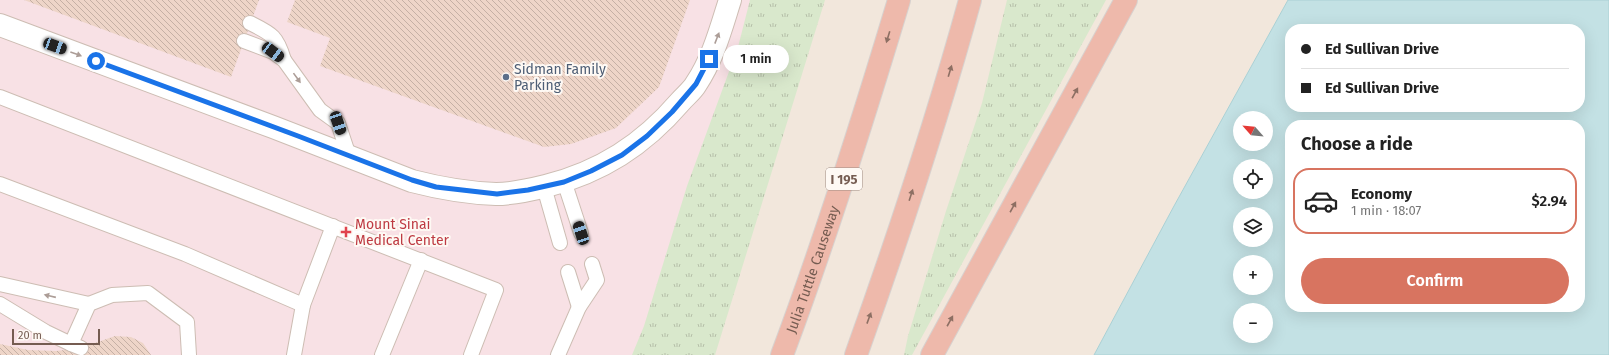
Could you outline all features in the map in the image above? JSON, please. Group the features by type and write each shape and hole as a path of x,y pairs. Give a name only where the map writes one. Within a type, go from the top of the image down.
{"highway":[{"name":"Julia Tuttle Causeway","path":"782,355 809,283 859,133 899,0"},
{"path":"856,355 925,153 970,0"},
{"path":"932,355 1126,0"}],"street":[{"path":"0,25 412,180 436,187 497,194 528,190 554,184 591,171 622,155 647,136 672,112 696,84 709,59 730,0"}],"lane":[{"path":"250,23 270,33 279,44 284,60"},
{"path":"244,41 273,52 284,60 320,110 338,123 349,156"},
{"path":"0,97 496,290 471,355"},
{"path":"0,184 185,254 303,305"},
{"path":"554,184 581,233"},
{"path":"554,184 560,243"},
{"path":"294,355 303,305 333,226"},
{"path":"382,355 421,260"},
{"path":"558,355 579,307 597,280 592,264"},
{"path":"568,272 579,307"},
{"path":"0,284 89,304 112,295 148,293 187,322 189,355"},
{"path":"0,304 46,332 76,346 89,304"}],"shaded area":[{"name":"Mount Sinai Medical Center","path":"0,0 774,0 645,355 0,355"},
{"path":"774,0 1288,0 1174,206 1094,355 645,355"}],"green space":[{"path":"750,0 825,0 715,355 632,355 644,326 687,186 738,47"},
{"path":"1007,0 1106,0 912,355 904,355 908,336 946,211 982,103"}],"water":[{"path":"1288,0 1609,0 1609,355 1094,355 1174,206"}],"building":[{"path":"24,0 259,0 231,77"},
{"name":"Sidman Family Parking","path":"295,0 690,0 659,87 616,128 571,144 544,147 320,66 330,38 287,22"},
{"path":"115,336 131,337 143,343 151,355 0,355 0,344 28,350 56,351 81,348"}],"place":[{"name":"Sidman Family Parking","path":"506,77"},
{"name":"Mount Sinai Medical Center","path":"346,232"}],"route":[{"path":"96,61 412,180 436,187 468,192 497,194 541,188 564,182 591,171 622,155 647,136 672,112 696,84 709,59"}]}
